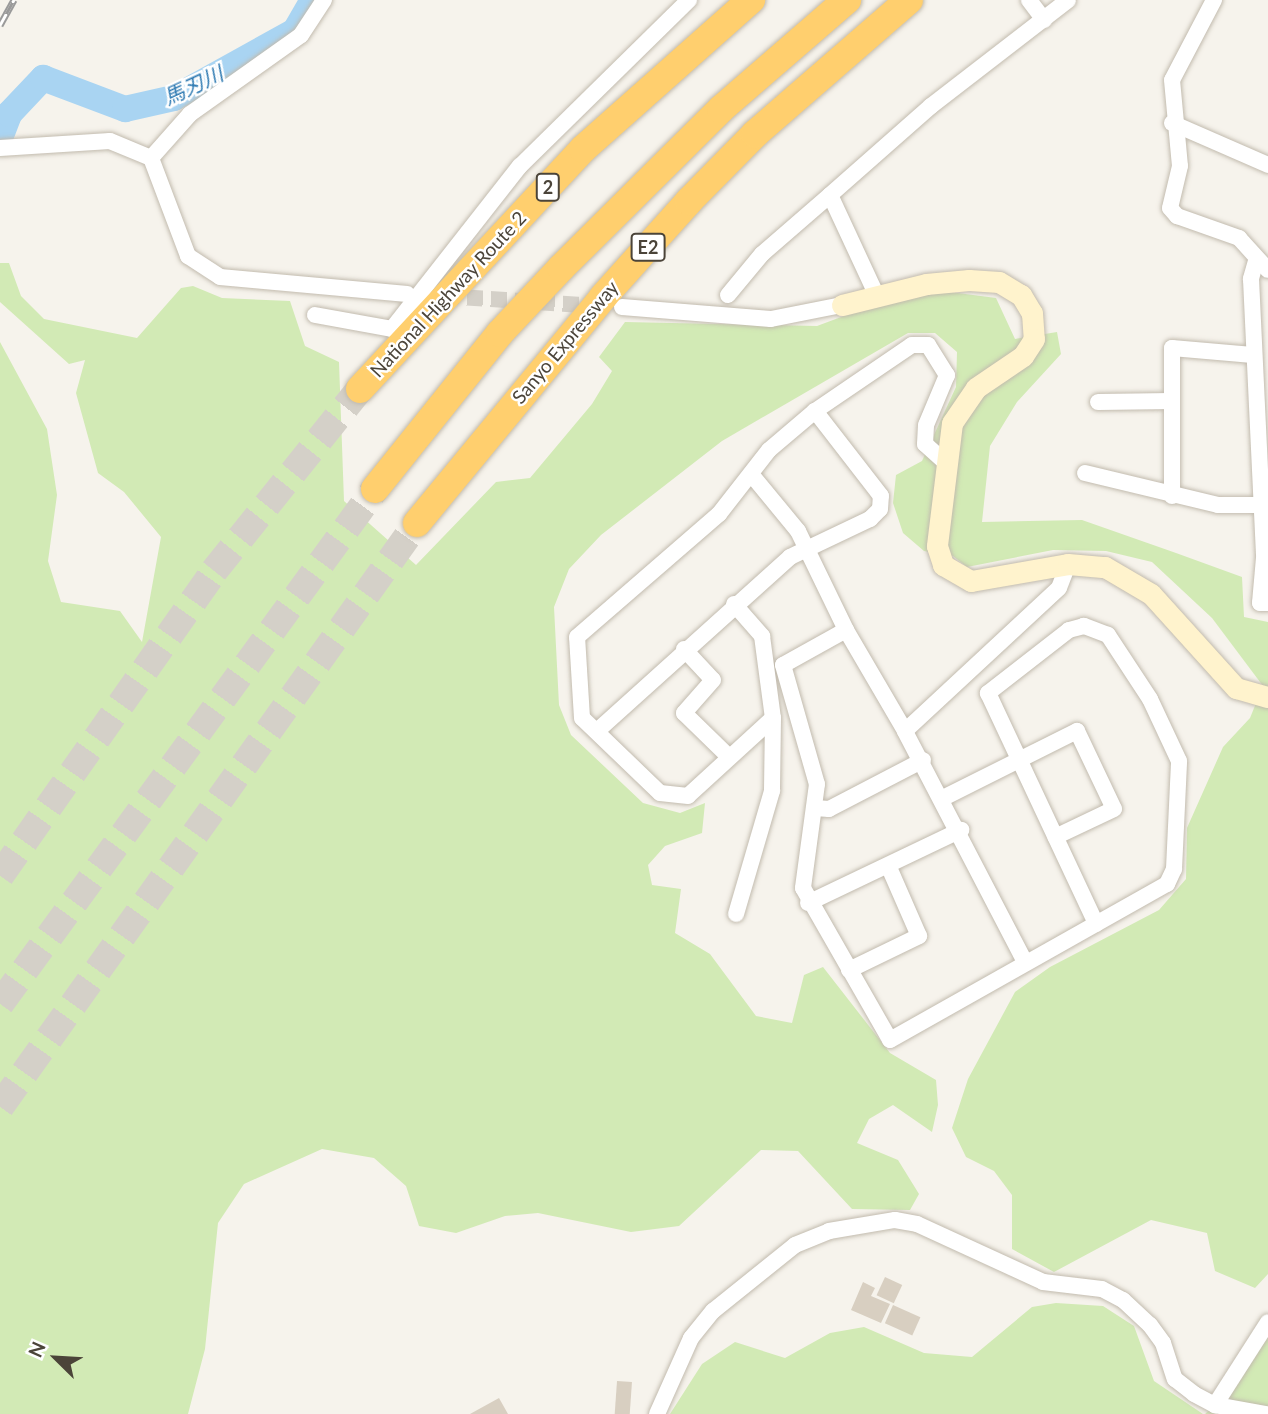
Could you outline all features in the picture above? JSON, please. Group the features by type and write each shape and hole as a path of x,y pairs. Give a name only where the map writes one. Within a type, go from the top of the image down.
{"highway":[{"name":"National Highway Route 2","path":"360,389 583,149 751,0"},
{"name":"E2","path":"375,489 500,333 570,259 721,109 847,0"},
{"name":"Sanyo Expressway","path":"416,523 603,297 690,201 755,134 909,0"}],"street":[{"path":"151,158 190,114 301,35 324,0"},
{"path":"315,315 392,329 520,166 689,0"},
{"path":"1029,0 1044,20"},
{"path":"728,295 762,254 930,106 1069,0"},
{"path":"1214,0 1172,80 1172,123 1181,166 1170,208 1177,216 1239,238 1262,266 1251,279 1261,505 1260,603 1268,603"},
{"path":"1172,123 1268,165"},
{"path":"0,148 110,141 151,158 176,234 202,268 236,279 407,294"},
{"path":"830,195 876,294"},
{"path":"622,307 771,319 926,284 999,282 1021,295 1032,313 1034,339 1023,356 960,405 946,463 937,546 948,570 971,581 996,580 1068,564 1092,564 1125,576 1172,614 1236,688 1268,697"},
{"path":"773,718 728,756 688,796 674,798 660,793 582,718 577,637 719,514 751,474 815,411 892,354 928,345 947,376 926,425 925,444 946,463"},
{"path":"1172,496 1172,348 1253,355"},
{"path":"1098,402 1172,401"},
{"path":"597,731 734,604 806,550 880,509 881,496 815,411"},
{"path":"1085,473 1218,505 1261,505"},
{"path":"751,474 798,531 846,630 923,760 961,831 1025,962"},
{"path":"905,730 1059,588 1068,564"},
{"path":"734,604 762,636 773,718 772,791 736,914"},
{"path":"846,630 783,665 817,784 803,888 808,902 890,1040 1025,962 1096,924 1167,884 1174,869 1182,779 1150,699 1097,627 1069,630 988,693 1096,924"},
{"path":"684,649 713,680 684,713 728,756"},
{"path":"943,798 1077,731 1114,809 1055,837"},
{"path":"815,808 829,809 923,760"},
{"path":"808,902 961,831"},
{"path":"849,970 919,936 888,865"},
{"path":"657,1414 691,1338 713,1311 795,1245 829,1231 895,1220 917,1224 1043,1283 1102,1289 1123,1300 1163,1343 1175,1378 1215,1405 1266,1414"},
{"path":"1215,1405 1268,1322"}],"green space":[{"path":"0,263 9,263 21,296 44,319 137,338 181,288 193,286 222,298 290,301 305,346 339,362 344,501 416,565 496,482 530,478 592,404 612,371 599,357 625,322 817,326 892,298 950,292 996,298 1015,339 1057,332 1061,354 1017,402 990,446 982,522 1082,520 1242,577 1244,617 1268,622 1268,1274 1255,1288 1215,1271 1207,1233 1151,1220 1054,1272 1012,1249 1012,1195 994,1171 966,1157 952,1128 968,1079 1015,992 1050,967 1159,910 1186,879 1187,828 1223,747 1250,718 1263,686 1212,618 1152,562 1106,551 1053,550 967,567 953,556 924,551 903,533 893,503 896,475 922,461 956,387 957,352 935,333 908,333 722,441 601,535 569,569 554,607 559,705 571,735 643,803 680,813 705,803 702,833 665,846 648,865 652,885 681,889 675,933 710,954 756,1016 792,1023 804,975 823,967 890,1053 936,1080 938,1105 932,1132 893,1105 869,1119 857,1143 898,1160 919,1194 910,1210 852,1209 798,1151 761,1150 679,1226 631,1232 538,1213 505,1216 456,1233 419,1226 406,1186 374,1158 322,1149 244,1184 218,1223 205,1349 188,1414 0,1414 0,342 47,429 57,495 48,561 61,602 120,611 142,642 161,537 124,492 98,473 76,393 85,360 69,364 0,302"},
{"path":"1056,1303 1103,1306 1134,1326 1154,1381 1203,1414 670,1414 702,1364 735,1342 785,1358 830,1333 864,1327 924,1353 972,1357 1032,1307"},
{"path":"1268,1337 1268,1414 1205,1414 1233,1388"}],"building":[{"path":"885,1277 902,1285 894,1303 877,1295"},
{"path":"863,1282 875,1288 871,1296 890,1304 881,1323 851,1310"},
{"path":"893,1305 920,1317 912,1335 885,1323"},
{"path":"617,1381 632,1382 630,1414 615,1414"},
{"path":"499,1398 508,1414 470,1414"}],"waterway":[{"name":"馬刃川","path":"0,138 9,114 43,78 125,109 174,98 295,31 313,0"}],"tunnel":[{"path":"443,296 598,306"},
{"path":"0,876 214,571 360,389"},
{"path":"0,1004 375,489"},
{"path":"0,1107 417,523"}],"railway":[{"path":"0,25 14,0"}]}
